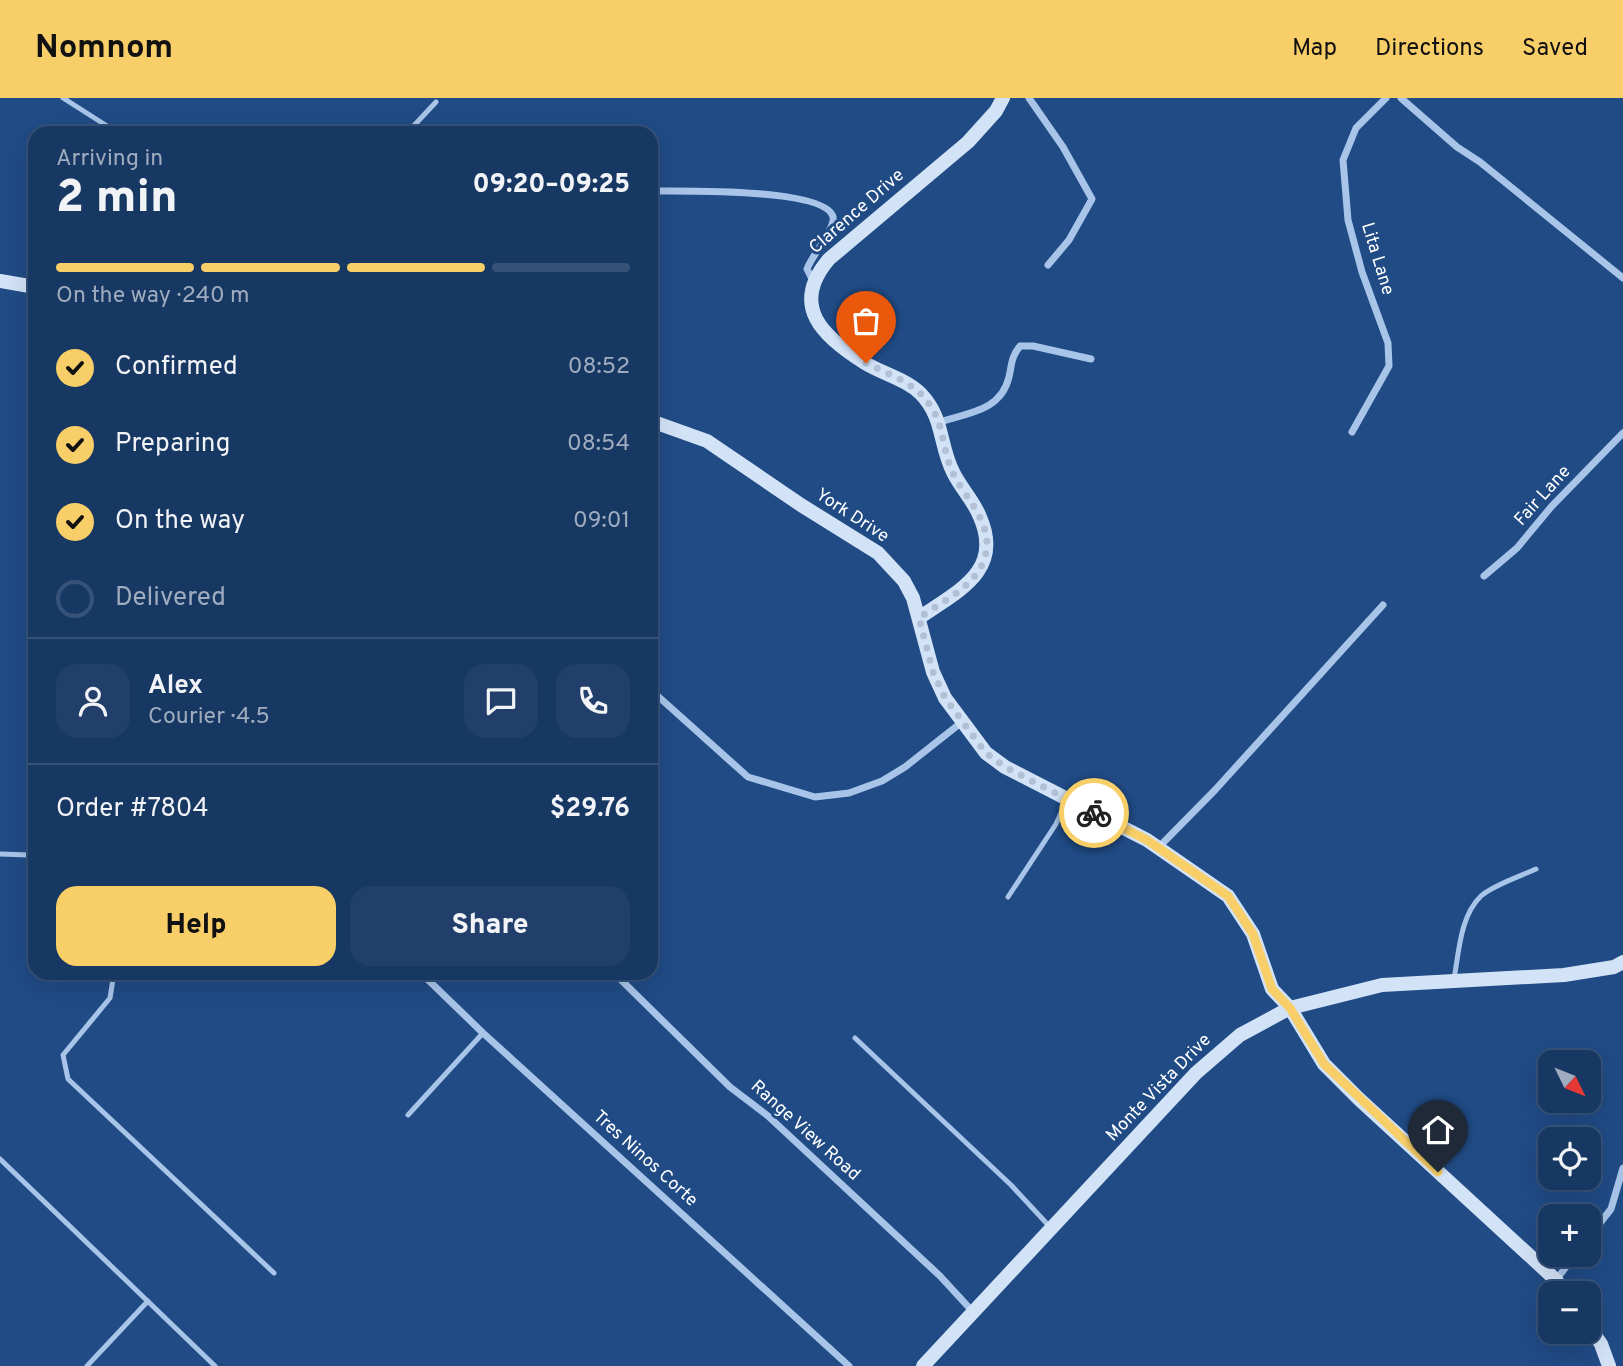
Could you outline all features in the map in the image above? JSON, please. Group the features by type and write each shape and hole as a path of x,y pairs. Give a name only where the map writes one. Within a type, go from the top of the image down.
{"street":[{"name":"Clarence Drive","path":"919,618 973,580 985,559 987,546 981,517 952,470 936,412 920,393 907,383 866,363 828,337 814,319 811,296 818,271 829,259 968,142 996,111 1003,98"},
{"path":"1028,98 1063,147 1092,199 1069,240 1048,265"},
{"name":"Lita Lane","path":"1352,432 1389,366 1388,343 1362,272 1348,220 1343,160 1356,128 1386,98"},
{"path":"1401,98 1457,147 1480,162 1623,278"},
{"path":"658,191 800,198 821,204 833,216 834,225 810,258 807,269 814,285"},
{"path":"0,281 28,285"},
{"path":"939,422 996,402 1004,394 1012,356 1020,346 1033,346 1091,359"},
{"name":"York Drive","path":"658,424 707,441 878,553 904,581 913,598 933,672 945,698 986,753 1005,767 1158,848 1228,896 1253,934 1272,989 1290,1008 1324,1064 1359,1100 1556,1280"},
{"name":"Fair Lane","path":"1484,576 1517,548 1551,507 1623,433"},
{"path":"1158,848 1215,790 1383,605"},
{"path":"658,697 748,777 816,797 849,793 882,781 905,767 962,722"},
{"name":"Monte Vista Drive","path":"923,1366 1196,1073 1240,1035 1290,1008 1382,985 1564,975 1614,967 1623,962"},
{"name":"Tres Ninos Corte","path":"428,980 849,1366"},
{"name":"Range View Road","path":"621,980 730,1087 768,1116 940,1276 974,1314"},
{"path":"1601,1222 1611,1209 1623,1168"},
{"path":"1556,1280 1566,1267"},
{"path":"1600,1344 1609,1366"}],"lane":[{"path":"63,98 107,126"},
{"path":"414,126 436,102"},
{"path":"1008,897 1056,824 1068,799"},
{"path":"0,854 28,855"},
{"path":"1453,982 1470,910 1483,894 1536,869"},
{"path":"113,980 110,998 63,1055 68,1079 274,1273"},
{"path":"408,1115 483,1032"},
{"path":"855,1038 1053,1228"},
{"path":"0,1159 215,1366"},
{"path":"87,1366 148,1301"}],"way so far":[{"path":"866,363 907,383 920,393 936,412 952,470 981,517 987,546 985,559 973,580 919,618 933,672 945,698 986,753 1005,767 1094,813"}],"route":[{"path":"1094,813 1147,840 1228,896 1253,934 1272,989 1290,1008 1324,1064 1438,1172"}]}
